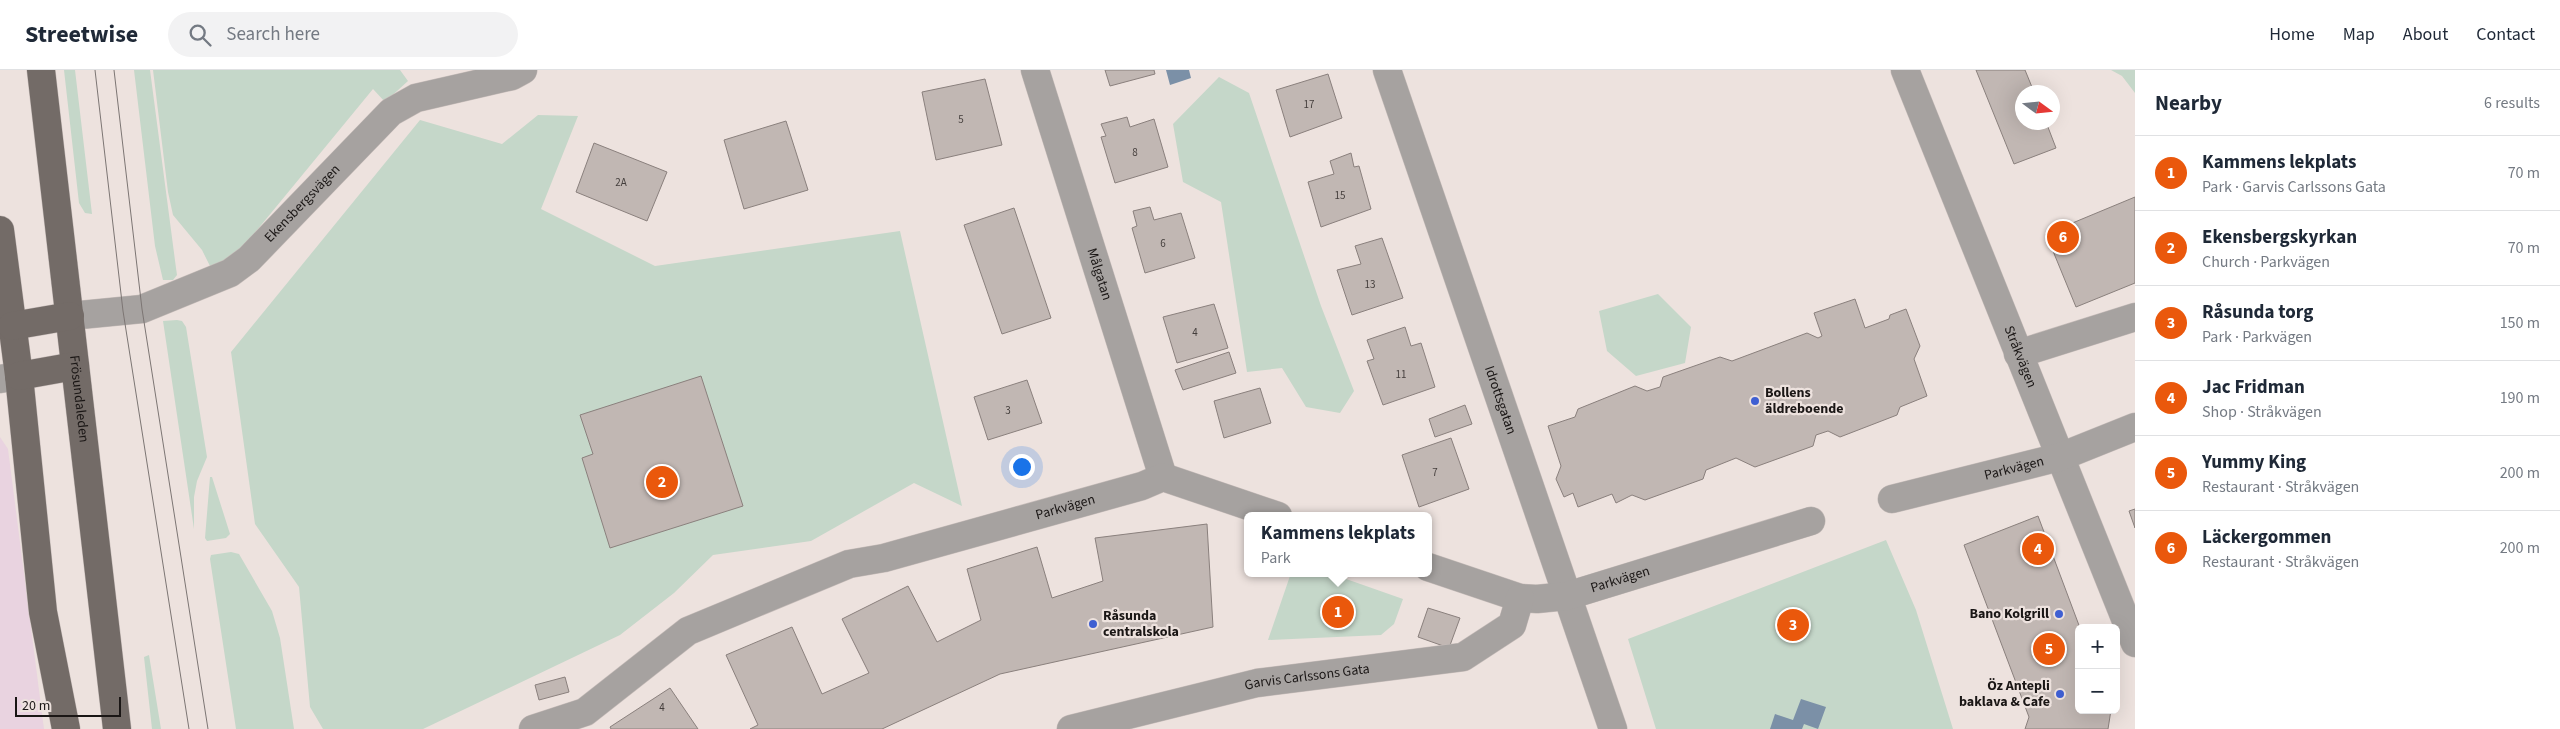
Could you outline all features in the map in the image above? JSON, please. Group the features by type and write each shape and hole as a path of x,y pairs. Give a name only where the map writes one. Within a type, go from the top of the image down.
{"main road":[{"name":"Frösundaleden","path":"41,70 117,729"},
{"path":"0,230 9,378 43,612 66,729"},
{"path":"6,328 70,316"},
{"path":"9,378 75,366"}],"street":[{"path":"465,70 517,73"},
{"name":"Målgatan","path":"1035,70 1164,477"},
{"name":"Idrottsgatan","path":"1387,70 1614,729"},
{"name":"Stråkvägen","path":"1905,70 2135,642"},
{"name":"Ekensbergsvägen","path":"70,316 142,309 230,273 249,259 391,112 416,98 517,73"},
{"path":"2018,354 2135,317"},
{"name":"Parkvägen","path":"1892,500 2060,457 2135,427"},
{"path":"1164,477 1266,512"},
{"name":"Parkvägen","path":"533,729 586,712 688,631 849,564 894,555 1142,486 1164,477"},
{"name":"Parkvägen","path":"1432,567 1520,598 1537,599 1567,596 1811,521"},
{"name":"Garvis Carlssons Gata","path":"1071,729 1257,683 1463,658 1512,625 1520,598"}],"shaded area":[{"path":"0,437 8,449 44,729 0,729"}],"green space":[{"path":"64,70 75,70 92,214 85,213 79,203"},
{"path":"134,70 150,70 177,275 173,280 163,280 155,246"},
{"path":"153,70 400,70 408,81 385,102 373,89 235,257 211,268 202,250 173,215 168,192"},
{"path":"2111,70 2135,70 2135,93 2122,76"},
{"path":"1219,77 1249,93 1321,306 1354,391 1340,413 1306,407 1282,368 1247,372 1221,202 1183,182 1173,124"},
{"path":"538,115 578,116 541,209 655,266 900,231 962,506 914,483 811,541 713,555 674,593 620,635 423,729 323,729 310,707 299,587 255,524 231,352 420,120 502,144"},
{"path":"1658,294 1691,327 1685,363 1636,376 1607,351 1599,311"},
{"path":"163,321 182,321 186,327 207,457 197,481 194,497 194,529"},
{"path":"210,477 212,477 230,534 226,538 207,541 205,538"},
{"path":"1886,540 1916,610 1953,729 1656,729 1628,639"},
{"path":"231,552 239,554 272,611 280,638 294,729 236,729 210,559 211,555"},
{"path":"1290,577 1340,577 1403,599 1394,624 1381,635 1268,640"},
{"path":"149,655 161,729 152,729 144,657"}],"water":[{"path":"1166,70 1189,70 1191,78 1170,85"},
{"path":"1801,699 1826,707 1818,729 1804,724 1802,729 1770,729 1775,714 1793,720"}],"building":[{"path":"1105,70 1154,70 1155,74 1110,86"},
{"path":"1976,70 2025,70 2031,85 2015,85 2015,130 2049,130 2056,148 2014,164"},
{"path":"1328,74 1342,118 1290,137 1276,90"},
{"path":"985,79 1002,145 936,160 922,92"},
{"path":"1127,117 1130,127 1154,119 1168,167 1115,183 1101,137 1106,136 1101,124"},
{"path":"786,121 808,190 744,209 724,140"},
{"path":"594,143 667,172 647,221 576,192"},
{"path":"1351,153 1354,167 1359,166 1371,209 1321,227 1308,182 1334,174 1330,161"},
{"path":"2135,197 2135,283 2076,307 2046,234"},
{"path":"1150,207 1154,220 1181,213 1195,258 1145,273 1132,228 1137,226 1133,211"},
{"path":"1014,208 1051,318 1002,334 964,225"},
{"path":"1382,238 1403,298 1352,315 1337,270 1361,264 1355,246"},
{"name":"Bollens äldreboende","path":"1855,299 1865,328 1889,319 1890,315 1906,309 1920,346 1914,359 1927,396 1900,407 1897,415 1840,437 1828,431 1816,435 1813,446 1755,467 1736,458 1706,470 1703,479 1645,500 1632,495 1616,503 1612,494 1578,507 1573,493 1564,497 1556,479 1561,466 1548,426 1575,417 1578,409 1635,386 1647,391 1660,387 1663,377 1720,357 1732,361 1807,333 1818,338 1822,336 1814,313"},
{"path":"1214,304 1228,348 1177,363 1163,317"},
{"path":"1405,327 1411,346 1421,343 1435,387 1383,405 1367,361 1374,359 1367,340"},
{"path":"1229,352 1236,373 1183,390 1175,370"},
{"path":"701,376 743,506 610,548 582,458 593,454 580,415"},
{"path":"1027,380 1042,423 988,440 974,397"},
{"path":"1260,388 1271,423 1224,438 1214,401"},
{"path":"1465,405 1472,424 1435,437 1429,419"},
{"path":"1451,438 1469,489 1419,507 1402,455"},
{"path":"2135,509 2135,528 2129,511"},
{"path":"2038,516 2078,624 2075,624 2075,714 2110,714 2108,729 2025,729 2029,717 1964,545"},
{"name":"Råsunda centralskola","path":"1207,524 1213,627 1000,674 882,729 750,729 758,725 726,655 792,627 822,694 869,673 842,619 908,586 937,642 981,620 967,569 1037,547 1052,598 1103,581 1095,538"},
{"path":"1428,608 1460,618 1449,648 1418,637"},
{"path":"565,677 569,692 539,700 535,685"},
{"path":"670,688 698,729 611,729 610,727"}],"tram line":[{"path":"95,70 123,311 189,729"},
{"path":"114,70 142,309 208,729"}],"place":[{"name":"Läckergommen","path":"2063,237"},
{"name":"Bollens äldreboende","path":"1755,401"},
{"name":"Ekensbergskyrkan","path":"662,482"},
{"name":"Jac Fridman","path":"2038,549"},
{"name":"Kammens lekplats","path":"1338,612"},
{"name":"Bano Kolgrill","path":"2059,614"},
{"name":"Råsunda centralskola","path":"1093,624"},
{"name":"Råsunda torg","path":"1793,625"},
{"name":"Yummy King","path":"2049,649"},
{"name":"Öz Antepli baklava & Cafe","path":"2060,694"}]}
